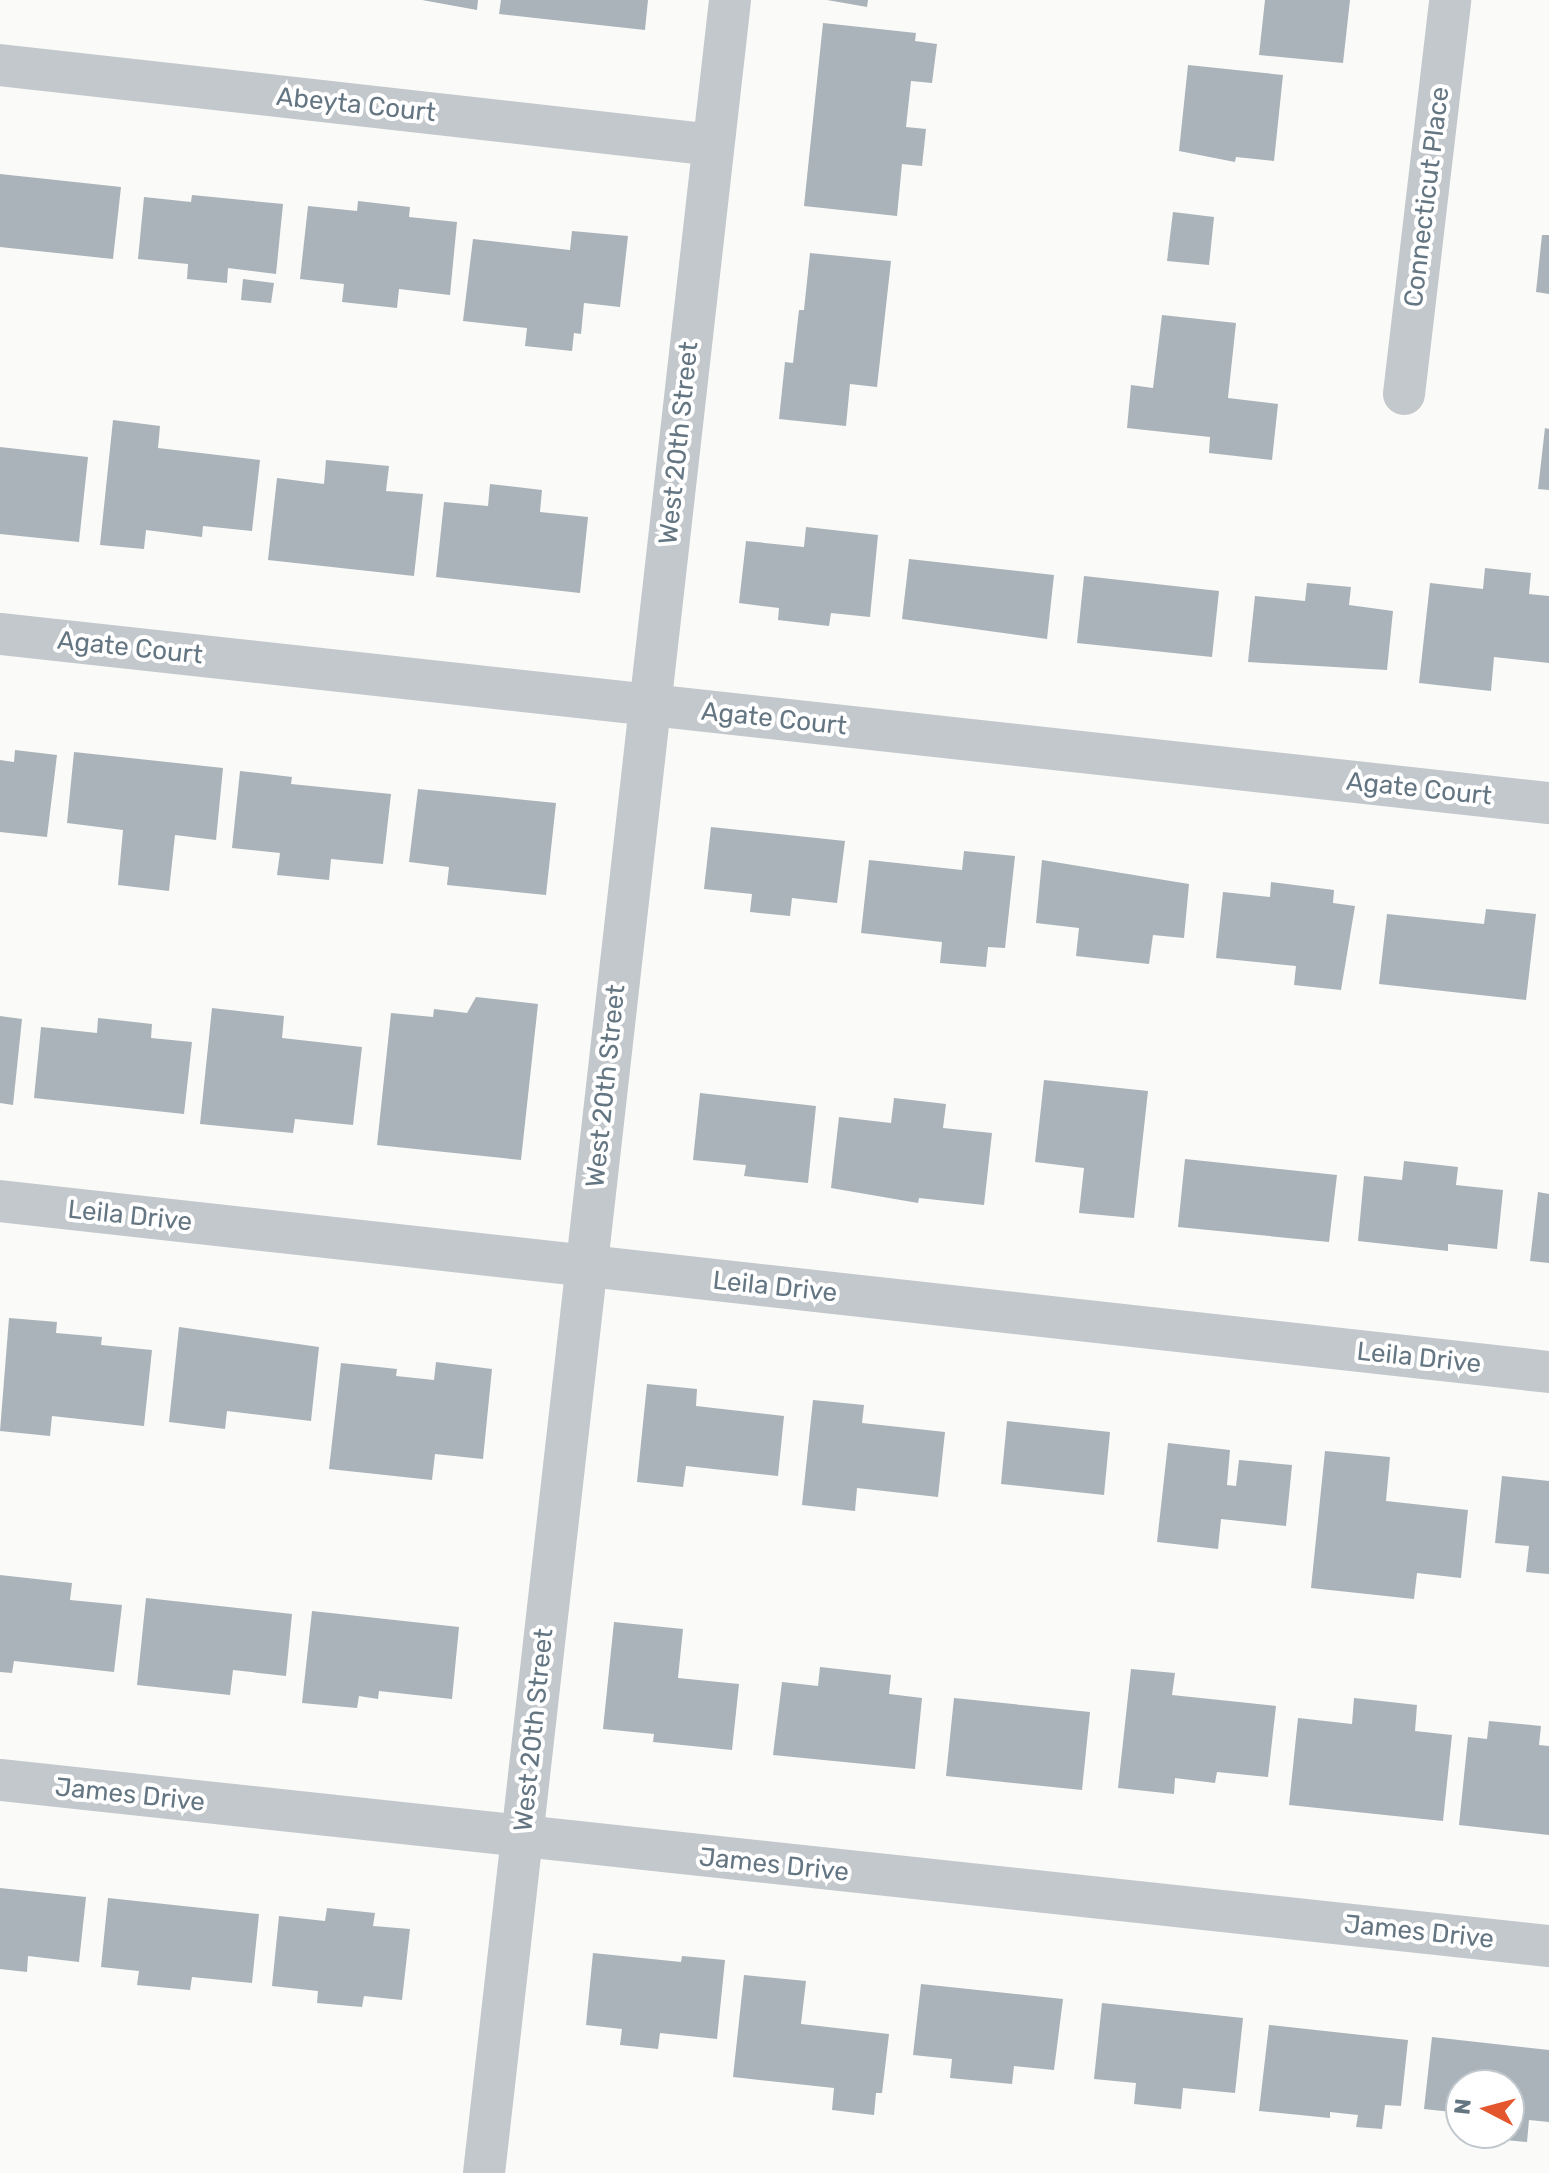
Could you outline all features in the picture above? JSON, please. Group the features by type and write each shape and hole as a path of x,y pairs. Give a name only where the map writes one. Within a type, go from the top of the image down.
{"street":[{"name":"West 20th Street","path":"484,2173 730,0"},
{"name":"Connecticut Place","path":"1404,394 1450,0"},
{"name":"Abeyta Court","path":"0,65 713,145"},
{"name":"Agate Court","path":"0,634 1549,803"},
{"name":"Leila Drive","path":"0,1201 1549,1372"},
{"name":"James Drive","path":"0,1780 521,1839 1549,1946"}],"building":[{"path":"422,0 478,0 477,10"},
{"path":"501,0 648,0 645,30 499,14"},
{"path":"827,0 868,0 867,7"},
{"path":"1265,0 1350,0 1343,63 1259,55"},
{"path":"823,23 916,33 915,41 937,44 932,83 911,81 906,127 926,129 922,166 902,164 897,216 804,206"},
{"path":"1188,65 1283,75 1274,161 1236,157 1235,162 1179,151"},
{"path":"0,174 121,187 113,259 0,247"},
{"path":"192,195 283,204 276,274 228,268 227,283 187,279 188,264 138,259 144,197 191,202"},
{"path":"358,201 410,207 409,217 457,222 450,295 399,289 397,308 342,302 344,284 300,279 308,206 357,211"},
{"path":"1173,212 1214,217 1209,265 1167,261"},
{"path":"572,231 628,236 620,307 584,303 581,334 574,333 572,351 525,346 527,328 463,321 473,239 570,250"},
{"path":"1542,235 1549,235 1549,294 1536,292"},
{"path":"810,253 891,261 877,387 850,384 846,426 779,419 785,362 793,363 799,310 804,310"},
{"path":"243,279 274,283 271,303 241,300"},
{"path":"1162,315 1236,323 1228,398 1278,404 1272,460 1209,453 1210,437 1127,428 1131,385 1153,388"},
{"path":"113,420 160,426 158,448 260,460 252,531 203,526 202,537 146,530 144,549 100,545"},
{"path":"1545,428 1549,429 1549,490 1538,489"},
{"path":"0,447 88,457 79,542 0,534"},
{"path":"326,460 389,466 386,491 423,494 414,576 268,560 277,478 324,484"},
{"path":"490,484 542,490 540,512 588,517 580,593 436,577 444,502 488,506"},
{"path":"806,527 878,535 870,617 831,613 829,626 778,620 779,608 739,603 746,541 804,547"},
{"path":"909,559 1054,575 1047,639 902,619"},
{"path":"1485,568 1531,573 1529,594 1549,596 1549,663 1494,657 1491,691 1419,683 1430,583 1483,589"},
{"path":"1084,576 1219,591 1212,657 1077,643"},
{"path":"1307,583 1351,587 1349,605 1393,611 1387,670 1248,662 1255,596 1305,601"},
{"path":"15,750 57,755 47,837 0,832 0,760 14,762"},
{"path":"74,752 223,768 216,840 175,835 169,891 118,885 123,830 67,823"},
{"path":"240,771 292,777 291,784 391,794 383,864 331,859 329,880 277,875 280,853 232,848"},
{"path":"418,789 556,803 546,895 447,885 449,867 409,862"},
{"path":"711,827 845,841 837,903 792,898 790,916 750,912 752,894 704,889"},
{"path":"964,851 1015,856 1005,948 988,947 986,967 940,963 942,942 861,933 869,860 962,870"},
{"path":"1042,860 1189,884 1184,938 1153,935 1149,964 1076,956 1079,928 1036,923"},
{"path":"1271,882 1334,890 1333,903 1355,906 1341,990 1294,985 1296,966 1216,958 1223,892 1270,897"},
{"path":"1486,909 1536,914 1526,1000 1379,984 1387,914 1484,924"},
{"path":"476,997 538,1004 521,1160 377,1145 391,1013 433,1017 434,1009 467,1013"},
{"path":"212,1008 284,1016 282,1038 362,1047 353,1125 295,1119 293,1133 200,1124"},
{"path":"0,1016 22,1019 13,1105 0,1103"},
{"path":"98,1018 152,1024 151,1038 192,1042 184,1114 34,1098 41,1027 97,1033"},
{"path":"1044,1080 1148,1091 1134,1218 1079,1213 1084,1168 1035,1162"},
{"path":"700,1093 816,1106 808,1183 744,1176 746,1165 693,1160"},
{"path":"894,1098 946,1104 943,1128 992,1133 984,1205 919,1198 918,1203 831,1188 839,1117 891,1123"},
{"path":"1185,1159 1337,1175 1329,1242 1178,1227"},
{"path":"1404,1161 1458,1167 1456,1185 1503,1190 1497,1249 1448,1244 1448,1251 1358,1241 1364,1176 1402,1180"},
{"path":"1538,1192 1549,1194 1549,1263 1530,1261"},
{"path":"9,1318 57,1322 56,1333 102,1337 101,1345 152,1350 144,1426 52,1416 50,1436 0,1431"},
{"path":"179,1327 319,1347 311,1421 227,1411 225,1429 169,1422"},
{"path":"436,1362 492,1369 483,1459 435,1454 432,1480 329,1469 341,1363 397,1369 396,1376 434,1380"},
{"path":"647,1384 697,1389 696,1406 784,1416 778,1476 686,1466 683,1487 637,1482"},
{"path":"813,1400 864,1405 862,1423 945,1432 938,1497 857,1488 855,1511 802,1505"},
{"path":"1007,1421 1110,1432 1104,1495 1001,1484"},
{"path":"1168,1443 1230,1450 1227,1485 1236,1486 1239,1460 1292,1465 1286,1526 1221,1519 1218,1549 1157,1542"},
{"path":"1325,1451 1390,1457 1386,1501 1468,1510 1461,1578 1417,1573 1414,1599 1311,1588"},
{"path":"1502,1476 1549,1481 1549,1574 1526,1572 1529,1546 1495,1543"},
{"path":"0,1575 72,1583 70,1600 122,1605 114,1672 14,1661 12,1673 0,1672"},
{"path":"146,1598 292,1614 286,1676 233,1670 230,1695 137,1685"},
{"path":"312,1611 459,1627 452,1699 379,1691 378,1699 359,1696 357,1708 302,1703"},
{"path":"614,1622 683,1629 678,1678 739,1684 732,1750 653,1742 654,1734 603,1729"},
{"path":"820,1667 891,1675 889,1694 922,1698 915,1769 773,1755 782,1682 818,1686"},
{"path":"1131,1669 1175,1673 1172,1695 1276,1706 1268,1777 1217,1772 1215,1783 1175,1778 1174,1794 1118,1788"},
{"path":"954,1698 1090,1712 1082,1790 946,1776"},
{"path":"1354,1698 1417,1705 1415,1731 1452,1735 1443,1821 1289,1805 1298,1718 1352,1724"},
{"path":"1489,1721 1541,1726 1539,1745 1549,1746 1549,1835 1459,1825 1468,1737 1487,1739"},
{"path":"0,1888 86,1897 79,1962 28,1956 27,1972 0,1969"},
{"path":"108,1898 259,1914 252,1983 192,1977 190,1990 137,1985 139,1971 101,1967"},
{"path":"327,1908 375,1913 373,1926 410,1929 402,2000 364,1996 362,2007 317,2003 318,1991 272,1986 279,1916 325,1921"},
{"path":"593,1953 681,1962 682,1956 725,1960 717,2039 660,2033 658,2049 620,2045 622,2029 586,2025"},
{"path":"744,1975 806,1981 801,2024 889,2034 882,2093 876,2093 874,2115 832,2110 834,2088 733,2077"},
{"path":"921,1984 1063,1999 1054,2070 1014,2066 1012,2084 950,2078 952,2059 913,2055"},
{"path":"1102,2003 1243,2018 1235,2093 1183,2088 1181,2109 1134,2104 1136,2083 1094,2079"},
{"path":"1269,2025 1408,2040 1401,2106 1385,2105 1382,2129 1356,2127 1358,2115 1330,2112 1330,2118 1259,2111"},
{"path":"1432,2037 1549,2050 1549,2122 1529,2120 1527,2142 1525,2069 1445,2069 1445,2111 1424,2109"}]}
